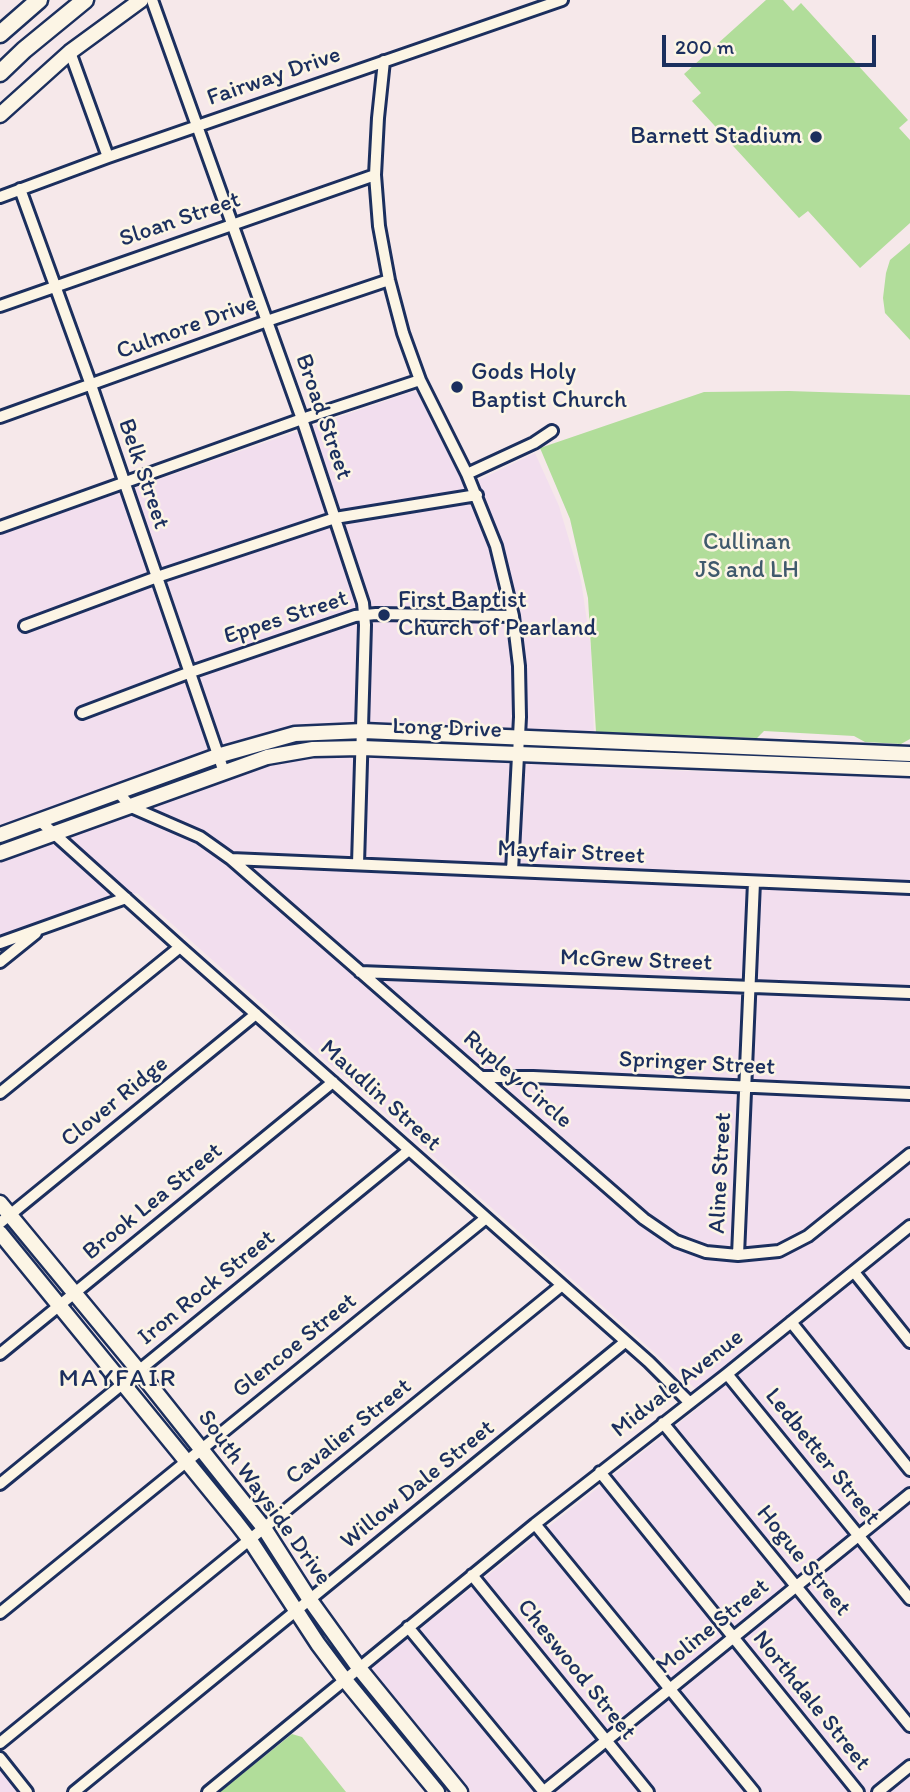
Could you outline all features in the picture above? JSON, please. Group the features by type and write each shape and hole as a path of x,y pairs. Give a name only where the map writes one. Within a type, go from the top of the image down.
{"highway":[{"path":"0,34 38,0"},
{"path":"0,73 23,50 85,0"}],"main road":[{"path":"0,115 70,52 141,0"},
{"name":"Long Drive","path":"0,835 217,756 295,734 363,731 689,745 878,768 910,769"},
{"path":"434,751 436,734"},
{"path":"598,758 599,742"},
{"path":"688,761 689,745"},
{"name":"Long Drive","path":"0,853 267,757 313,749 362,748 688,761 910,754"},
{"path":"878,768 880,753"},
{"name":"South Wayside Drive","path":"0,1203 5,1219 74,1293 264,1528 310,1600 359,1668 460,1792"},
{"name":"South Wayside Drive","path":"0,1233 250,1540 318,1644 437,1792"},
{"path":"419,1771 433,1759"}],"street":[{"name":"Broad Street","path":"152,0 302,419 363,603 363,731 358,864"},
{"name":"Fairway Drive","path":"0,197 562,0"},
{"path":"70,52 108,157"},
{"path":"384,61 374,175 379,226 389,280 420,380 477,495 496,546 513,616 519,666 519,755 512,871"},
{"name":"Sloan Street","path":"0,306 374,175"},
{"name":"Belk Street","path":"20,189 91,385 224,772"},
{"name":"Culmore Drive","path":"0,417 389,280"},
{"path":"0,527 302,419 420,380"},
{"path":"467,474 534,443 552,431"},
{"path":"25,626 157,577 335,518 477,495"},
{"name":"Eppes Street","path":"82,713 188,673 355,616 513,616"},
{"name":"Rupley Circle","path":"118,792 131,807 200,837 231,859 644,1219 676,1241 706,1252 738,1255 779,1251 808,1236 910,1154"},
{"name":"Maudlin Street","path":"40,821 649,1362 690,1403"},
{"name":"Mayfair Street","path":"231,859 910,888"},
{"name":"Aline Street","path":"738,1255 754,882"},
{"path":"0,943 126,898"},
{"path":"0,962 41,929"},
{"path":"0,1093 180,947"},
{"name":"McGrew Street","path":"360,972 910,993"},
{"name":"Clover Ridge","path":"5,1219 256,1014"},
{"name":"Springer Street","path":"482,1077 910,1094"},
{"name":"Brook Lea Street","path":"0,1354 333,1082"},
{"name":"Iron Rock Street","path":"0,1484 409,1150"},
{"name":"Glencoe Street","path":"0,1613 486,1218"},
{"name":"Midvale Avenue","path":"359,1668 535,1524 910,1226"},
{"path":"854,1272 910,1342"},
{"name":"Cavalier Street","path":"0,1743 562,1286"},
{"path":"791,1322 910,1470"},
{"name":"Willow Dale Street","path":"74,1792 625,1342"},
{"name":"Ledbetter Street","path":"727,1374 910,1599"},
{"name":"Hogue Street","path":"663,1423 910,1726"},
{"name":"Northdale Street","path":"600,1472 858,1792"},
{"name":"Moline Street","path":"543,1792 910,1494"},
{"path":"535,1524 754,1792"},
{"name":"Cheswood Street","path":"472,1575 648,1792"},
{"path":"408,1627 543,1792"},
{"path":"208,1792 359,1668"},
{"path":"0,1758 27,1792"},
{"path":"878,1792 910,1766"}],"shaded area":[{"path":"417,390 466,486 535,453 559,506 581,580 591,649 595,768 910,778 910,1792 472,1792 371,1668 708,1400 137,893 0,937 0,534"},
{"path":"0,1768 20,1792 0,1792"}],"green space":[{"name":"Barnett Stadium","path":"766,0 783,0 793,11 801,3 908,120 899,128 910,140 910,223 860,268 808,211 799,218 692,101 701,93 684,74"},
{"path":"910,243 910,340 885,313 883,298 890,260"},
{"name":"Cullinan JS and LH","path":"789,391 910,395 910,739 901,744 865,742 854,736 764,731 757,738 596,732 588,598 570,519 540,448 704,392"},
{"path":"292,1734 302,1737 346,1792 220,1792"}],"place":[{"name":"Barnett Stadium","path":"816,137"},
{"name":"Gods Holy Baptist Church","path":"457,387"},
{"name":"First Baptist Church of Pearland","path":"384,615"}],"district":[{"name":"MAYFAIR","path":"118,1379"}]}
